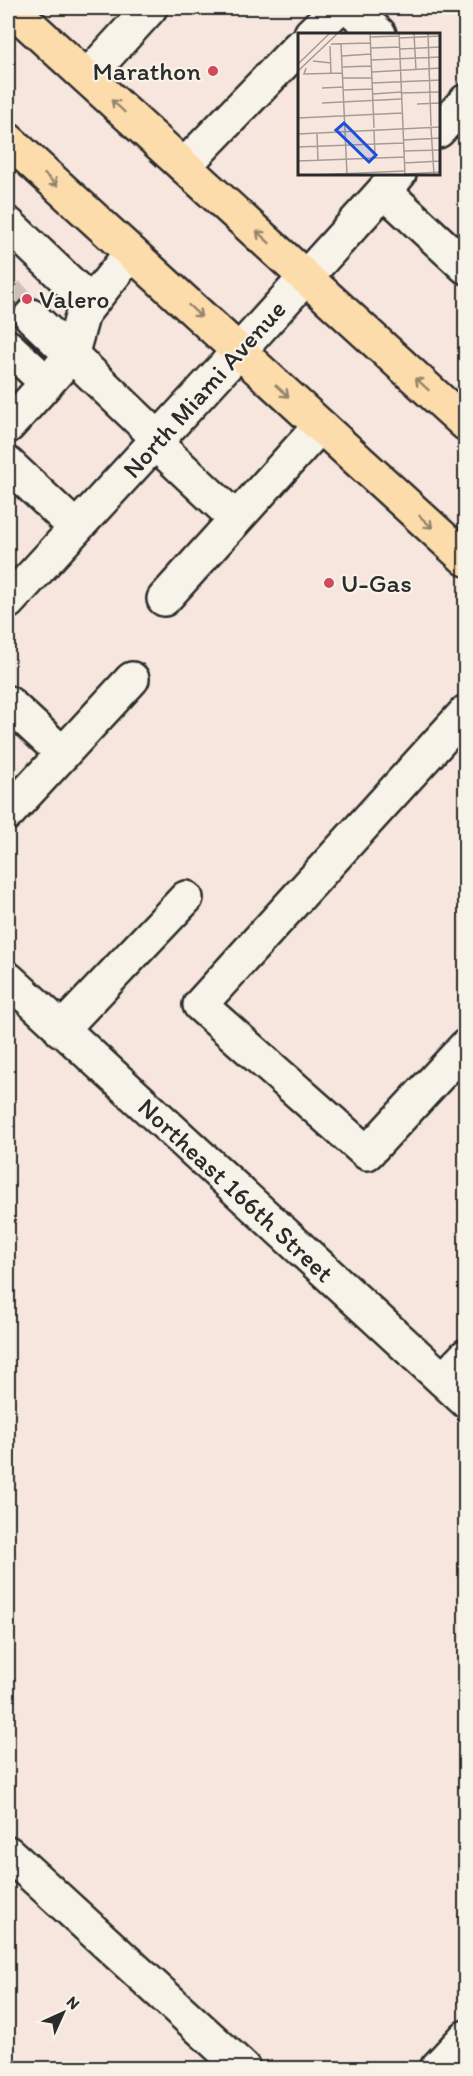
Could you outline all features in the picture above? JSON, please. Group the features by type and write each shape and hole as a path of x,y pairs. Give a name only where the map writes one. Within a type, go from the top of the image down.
{"main road":[{"path":"11,8 465,424"},
{"path":"11,151 131,253 465,559"}],"street":[{"path":"87,77 150,8"},
{"path":"312,33 338,8"},
{"path":"350,8 378,33"},
{"path":"184,166 298,48"},
{"path":"391,182 465,267"},
{"name":"North Miami Avenue","path":"14,583 75,528 391,182"},
{"path":"8,224 91,303"},
{"path":"8,426 71,356 83,313 131,253"},
{"path":"31,316 236,519"},
{"path":"8,347 46,383"},
{"path":"164,599 320,426"},
{"path":"8,464 75,528"},
{"path":"8,813 132,679"},
{"path":"8,703 63,754"},
{"path":"465,712 200,1005 367,1153 465,1046"},
{"path":"61,1030 186,898"},
{"name":"Northeast 166th Street","path":"8,979 454,1390"},
{"path":"454,1390 465,1356"},
{"path":"8,1853 243,2068"},
{"path":"437,2068 465,2037"}],"tunnel":[{"path":"8,293 31,316"}],"place":[{"name":"Marathon","path":"213,71"},
{"name":"Valero","path":"27,299"},
{"name":"U-Gas","path":"329,583"}]}
